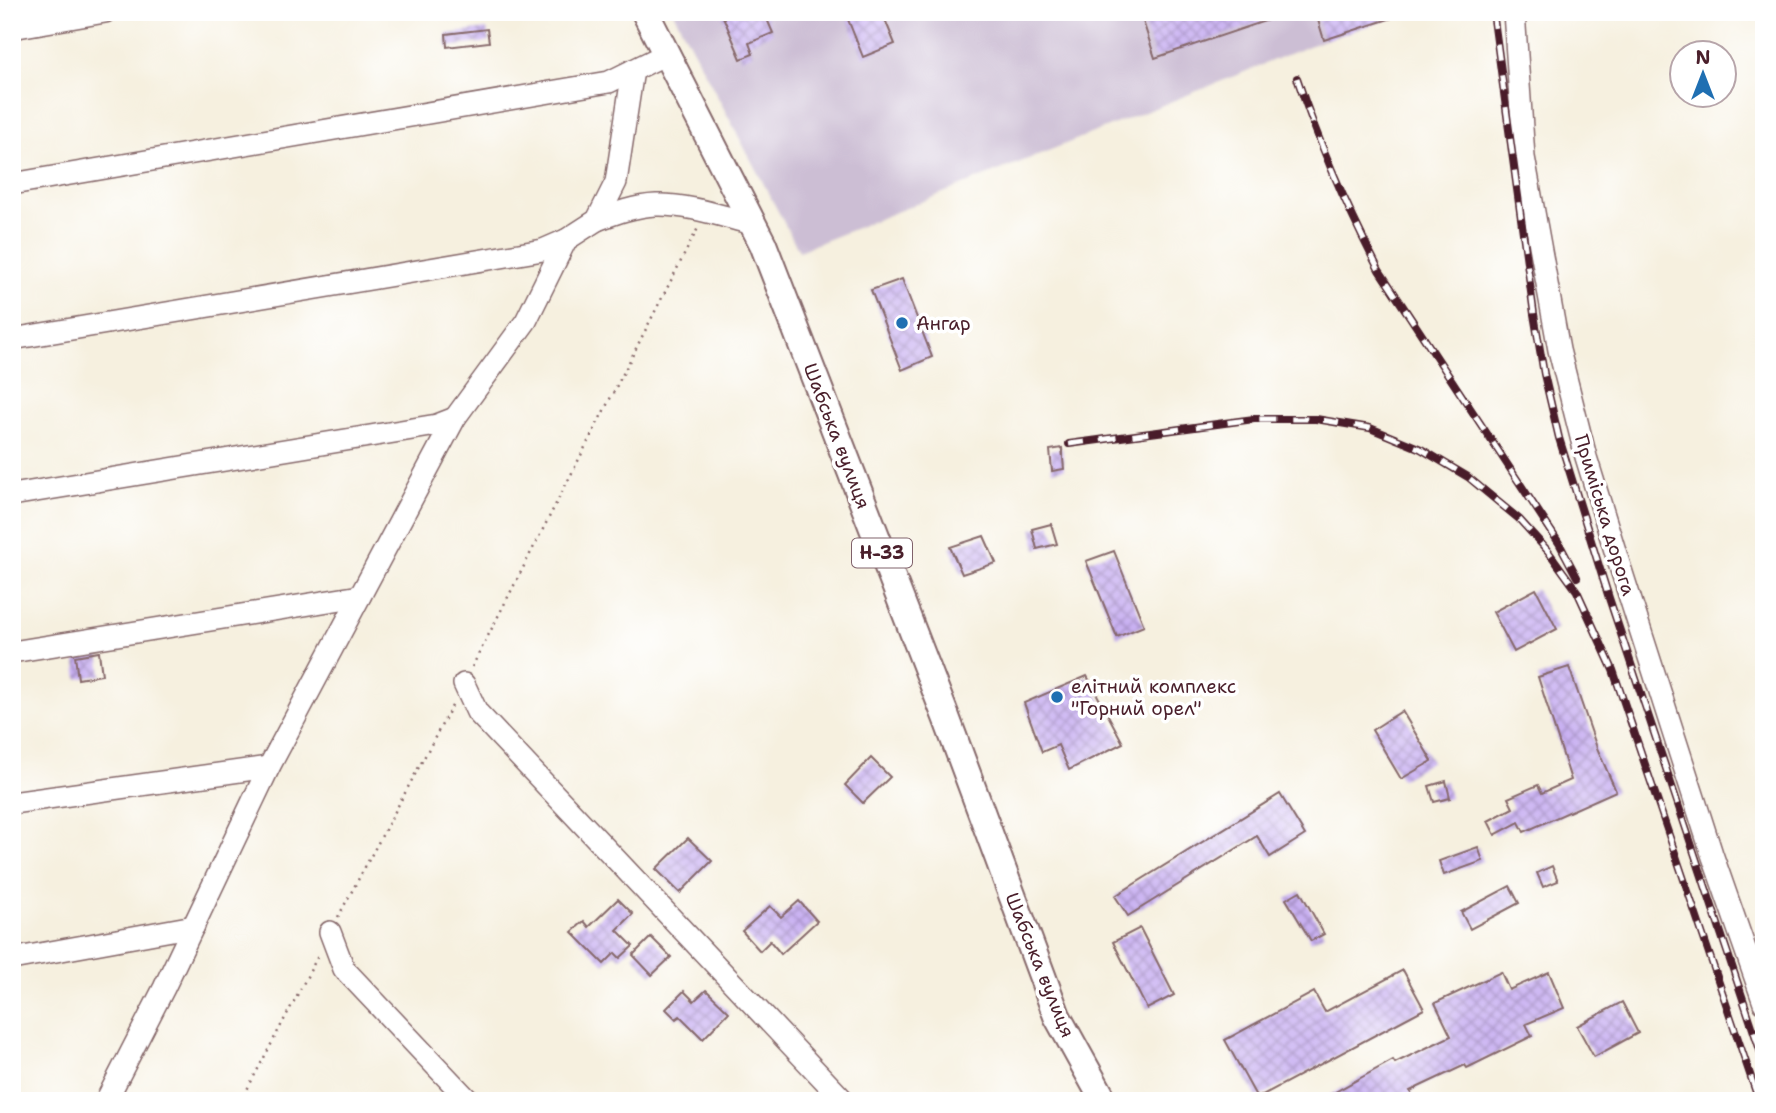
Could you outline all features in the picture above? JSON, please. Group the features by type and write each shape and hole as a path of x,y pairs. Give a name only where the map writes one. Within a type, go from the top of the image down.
{"main road":[{"name":"Шабська вулиця","path":"645,12 768,257 946,717 1057,1016 1104,1101"}],"street":[{"path":"12,28 105,12"},
{"name":"Приміська дорога","path":"1514,12 1524,157 1562,363 1586,457 1663,701 1764,1003"},
{"path":"12,184 609,82 666,54"},
{"path":"597,219 616,182 634,70"},
{"path":"12,339 543,250 566,240 597,219 630,209 656,205 684,207 752,224"},
{"path":"106,1101 194,926 269,767 359,596 455,418 526,321 566,240"},
{"path":"12,495 437,425 455,418"},
{"path":"12,652 359,596"},
{"path":"464,684 477,712 844,1101"},
{"path":"12,803 269,767"},
{"path":"12,959 194,926"},
{"path":"330,932 344,969 469,1101"}],"path":[{"path":"241,1101 464,684 706,212"}],"shaded area":[{"path":"673,12 1402,12 1324,40 799,251"}],"building":[{"path":"721,12 764,12 773,33 749,43 753,54 741,59"},
{"path":"845,12 882,12 895,44 863,57"},
{"path":"1148,12 1283,12 1283,15 1155,58 1141,15"},
{"path":"1342,12 1400,12 1401,15 1324,40 1318,20"},
{"path":"487,29 489,42 447,47 446,34"},
{"name":"Ангар","path":"902,279 932,357 902,370 871,290"},
{"path":"1062,448 1064,469 1052,471 1050,450"},
{"path":"1051,524 1057,544 1037,549 1032,529"},
{"path":"984,536 996,563 962,574 950,547"},
{"path":"1114,551 1144,626 1117,637 1086,561"},
{"path":"1536,589 1557,629 1514,652 1493,612"},
{"path":"99,652 102,675 78,679 75,656"},
{"path":"1569,667 1597,748 1616,791 1524,832 1519,822 1495,835 1488,821 1513,808 1508,798 1538,785 1542,793 1571,780 1538,677"},
{"path":"1087,676 1123,743 1069,770 1058,745 1042,752 1024,703"},
{"path":"1402,711 1432,761 1401,779 1372,730"},
{"path":"871,758 890,777 863,803 845,785"},
{"path":"1446,781 1450,798 1434,802 1429,786"},
{"path":"1280,794 1305,835 1270,857 1257,836 1128,916 1115,896"},
{"path":"688,838 712,861 680,893 656,869"},
{"path":"1478,847 1483,861 1444,875 1439,861"},
{"path":"1552,866 1558,881 1543,887 1537,873"},
{"path":"1510,886 1519,903 1470,929 1461,912"},
{"path":"1300,891 1324,934 1311,941 1286,899"},
{"path":"618,899 633,914 617,930 633,946 620,958 615,953 604,964 572,932 584,921 589,927"},
{"path":"799,901 817,921 781,954 770,941 760,951 742,931 770,906 781,917"},
{"path":"1140,928 1174,995 1147,1009 1113,942"},
{"path":"651,937 671,957 652,975 633,955"},
{"path":"1403,970 1424,1009 1257,1098 1225,1040 1314,992 1325,1012"},
{"path":"1501,972 1509,990 1549,972 1564,1008 1526,1024 1532,1036 1467,1068 1465,1065 1410,1091 1416,1101 1319,1101 1393,1060 1395,1063 1451,1036 1435,1003"},
{"path":"706,990 729,1012 703,1039 680,1016 676,1019 666,1009 684,991 694,1001"},
{"path":"1622,1002 1638,1033 1594,1057 1577,1026"}],"railway":[{"path":"1493,12 1534,314 1559,438 1609,598 1764,1062"},
{"path":"1297,78 1334,176 1379,270 1559,543 1577,577"},
{"path":"1069,444 1254,419 1316,419 1370,428 1421,449 1468,477 1519,519 1548,551 1577,591 1613,670 1759,1101"}],"place":[{"name":"Ангар","path":"902,323"},
{"name":"елітний комплекс \"Горний орел\"","path":"1057,697"}]}
